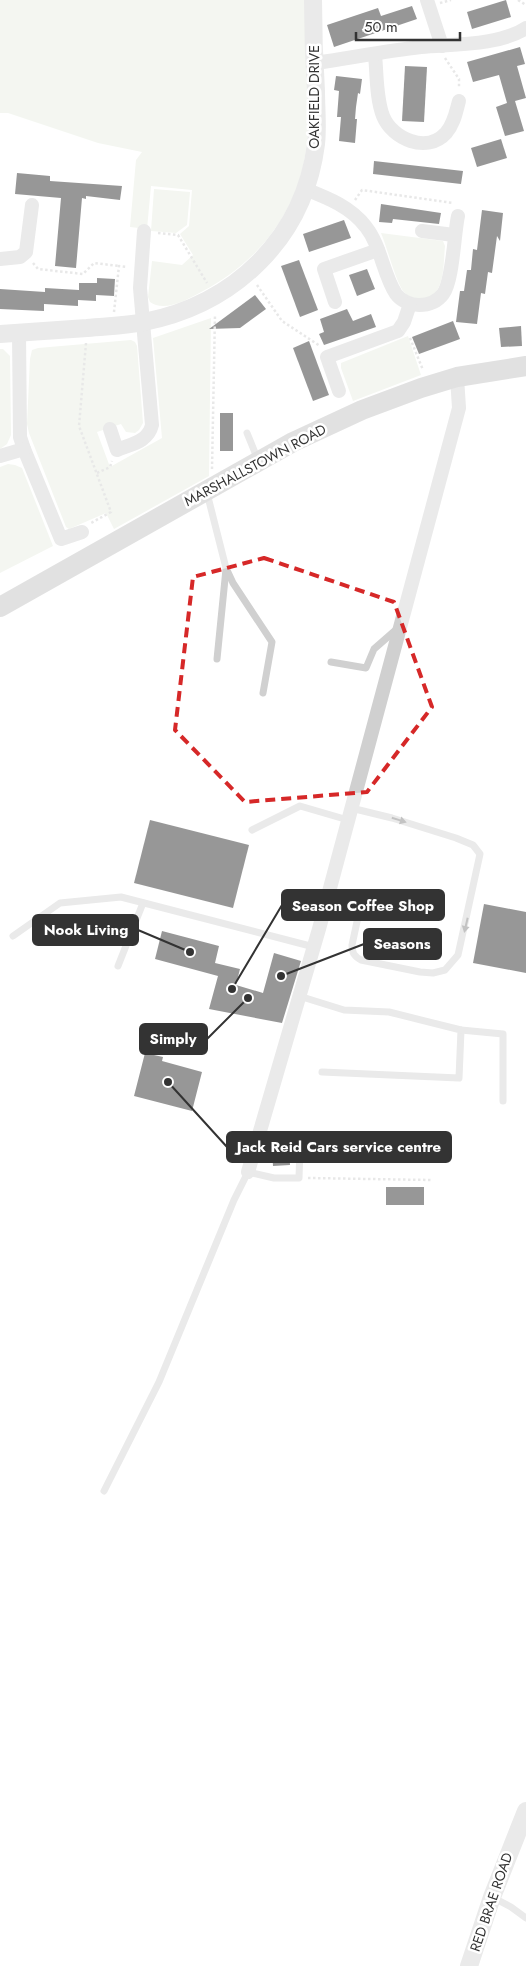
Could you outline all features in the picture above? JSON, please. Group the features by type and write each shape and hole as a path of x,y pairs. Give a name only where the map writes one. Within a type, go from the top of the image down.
{"main road":[{"name":"MARSHALLSTOWN ROAD","path":"0,607 258,461 293,442 362,410 457,377 526,366"}],"street":[{"name":"OAKFIELD DRIVE","path":"0,334 113,326 143,322 179,313 215,296 249,273 264,258 291,221 305,189 313,161 316,142 313,0"},
{"path":"427,0 440,46"},
{"path":"315,63 490,40 526,28"},
{"path":"374,55 383,116 390,128 402,138 415,142 430,141 442,137 451,125 460,101"},
{"path":"305,189 348,210 367,228 396,293 401,299 410,304 431,304 443,294 449,277 458,216"},
{"path":"0,259 18,258 24,254 28,247 32,205"},
{"path":"110,430 116,450 144,439 150,432 152,425 140,299 144,231"},
{"path":"422,231 454,235"},
{"path":"335,302 324,269 378,250"},
{"path":"338,391 327,357 393,333 404,322 410,304"},
{"path":"19,333 19,424 24,449 61,539 82,532"},
{"path":"248,1172 314,947 459,408 457,377"},
{"path":"0,456 24,449"},
{"name":"RED BRAE ROAD","path":"469,1966 492,1897 526,1811"}],"lane":[{"path":"247,433 258,461"},
{"path":"209,488 226,568 272,642 263,693"},
{"path":"217,659 226,568"},
{"path":"331,662 366,668 374,649 400,626"},
{"path":"252,830 300,806 392,818 456,838 473,845 480,854 458,955 446,970 433,973 361,960 355,957 352,952 352,945 361,903 360,900 329,891"},
{"path":"14,936 60,903 121,897 314,947"},
{"path":"118,966 143,903"},
{"path":"299,996 344,1010 389,1012 461,1030 503,1034 503,1101"},
{"path":"322,1072 459,1078 461,1030"},
{"path":"104,1491 158,1382 234,1200 248,1172 274,1178 299,1178 300,1147"},
{"path":"492,1897 511,1906 526,1918"}],"path":[{"path":"518,0 526,5"},
{"path":"440,46 459,79 460,101"},
{"path":"348,210 362,190 460,204 458,216"},
{"path":"144,231 178,235 215,296 209,488"},
{"path":"24,254 38,269 83,274 94,263 141,268"},
{"path":"113,326 120,266"},
{"path":"249,273 282,321 332,355"},
{"path":"404,322 429,386"},
{"path":"82,532 82,527 111,512 80,426 87,328"},
{"path":"97,473 110,467 116,450"},
{"path":"299,1178 430,1180"}],"highlighted area":[{"path":"264,558 394,602 432,707 367,792 245,802 175,730 193,577"}],"shaded area":[{"path":"0,0 309,0 309,112 302,172 284,214 258,250 223,279 191,298 176,304 162,306 150,302 148,297 152,261 182,265 193,255 180,234 189,226 192,190 151,186 147,229 130,227 136,160 142,152 98,143 8,113 0,113"},
{"path":"154,189 190,192 187,225 176,233 151,231"},
{"path":"381,233 443,241 445,246 443,271 439,287 434,294 428,298 419,299 403,291"},
{"path":"211,318 209,476 114,529 106,513 69,529 66,527 27,424 32,350 131,340 135,342 137,346 143,423 135,433 126,432 121,424 97,432 110,467 162,438 153,338"},
{"path":"408,336 421,375 353,401 341,368 341,363"},
{"path":"0,349 3,349 10,356 11,435 7,444 0,449"},
{"path":"8,464 22,468 53,546 0,573 0,467"}],"building":[{"path":"506,0 511,17 472,29 467,12"},
{"path":"412,6 417,19 334,47 327,25 378,8 381,16"},
{"path":"520,47 525,64 517,66 526,98 515,101 524,131 505,136 496,107 507,103 499,75 473,82 467,62"},
{"path":"405,66 427,67 424,122 402,121"},
{"path":"336,76 362,79 356,107 355,143 339,141 341,117 337,117 339,91 334,90"},
{"path":"501,139 507,158 477,167 471,148"},
{"path":"374,161 463,171 461,184 373,174"},
{"path":"17,173 50,176 50,181 122,186 120,200 86,196 86,199 82,198 76,268 55,266 61,198 15,194"},
{"path":"381,204 441,213 439,224 393,219 392,223 379,222"},
{"path":"482,210 503,213 500,241 497,236 492,273 488,272 485,294 481,293 477,324 456,322 460,291 464,291 467,270 471,270 473,249 477,250"},
{"path":"344,220 351,238 309,252 303,234"},
{"path":"299,260 318,310 300,317 281,266"},
{"path":"367,269 375,289 357,296 349,275"},
{"path":"97,278 115,279 114,296 96,295 96,301 78,300 78,306 44,304 44,311 0,309 0,289 45,292 45,288 79,290 79,283 97,283"},
{"path":"255,295 266,309 240,328 209,329"},
{"path":"347,309 353,321 371,314 376,327 324,345 319,334 324,332 320,319"},
{"path":"453,321 460,339 419,354 412,337"},
{"path":"521,326 522,346 501,347 499,328"},
{"path":"309,341 329,395 313,401 293,348"},
{"path":"220,413 233,413 233,451 220,451"},
{"path":"150,820 249,845 233,908 134,883"},
{"path":"484,904 526,912 526,973 473,963"},
{"path":"162,931 219,946 215,963 240,969 236,985 263,993 274,953 301,961 282,1023 209,1009 218,976 155,959"},
{"path":"145,1053 163,1057 162,1061 202,1072 192,1111 134,1096"},
{"path":"272,1149 289,1149 290,1165 273,1166"},
{"path":"386,1187 424,1187 424,1205 386,1205"}],"place":[{"name":"Nook Living","path":"190,952"},
{"name":"Seasons","path":"281,976"},
{"name":"Season Coffee Shop","path":"232,989"},
{"name":"Simply","path":"248,998"},
{"name":"Jack Reid Cars service centre","path":"168,1082"}]}
